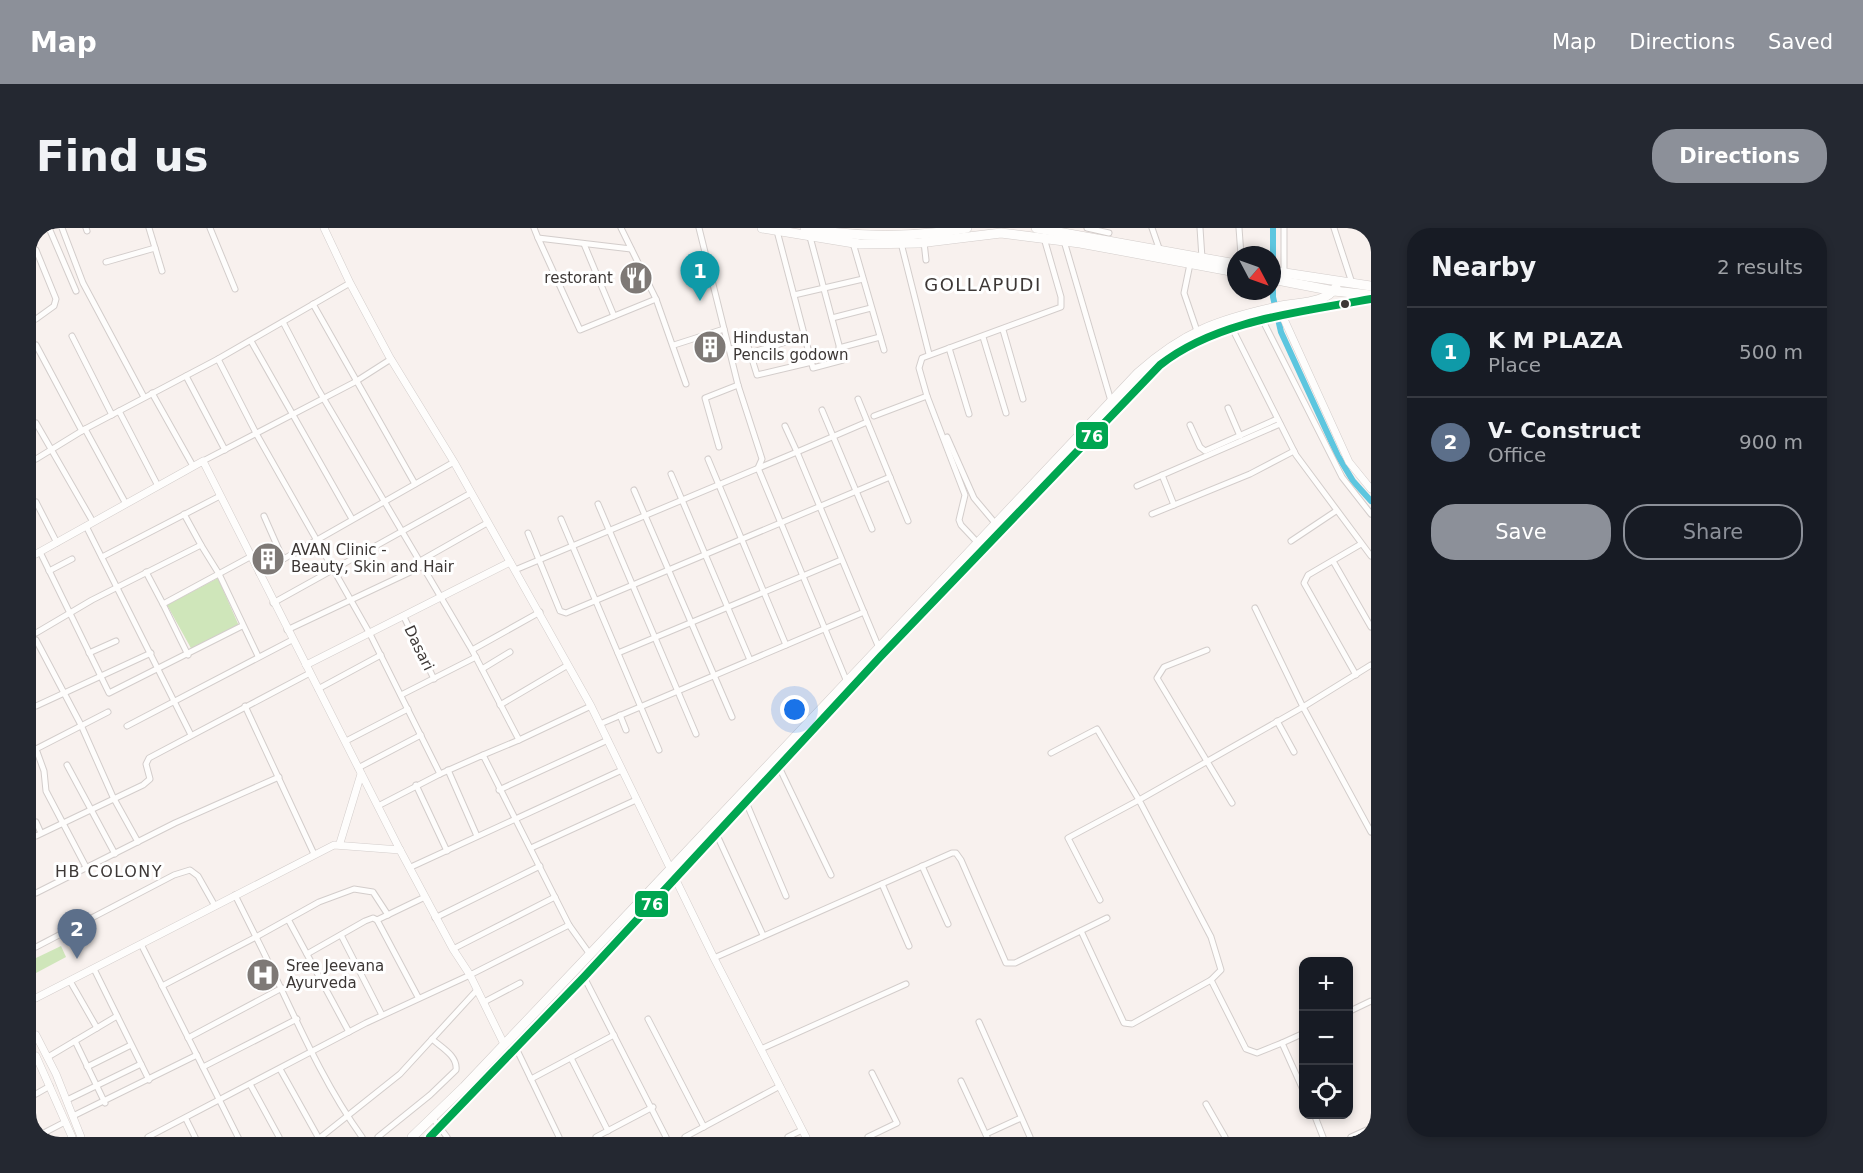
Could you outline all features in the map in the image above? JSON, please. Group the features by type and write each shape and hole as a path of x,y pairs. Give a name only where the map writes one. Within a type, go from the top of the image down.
{"main road":[{"path":"762,228 810,237 901,236 967,228"},
{"path":"805,228 851,235"},
{"path":"1036,228 1109,234 1160,251 1227,262"},
{"path":"901,236 924,242 1001,233 1064,240 1227,270"},
{"path":"1281,278 1371,286"},
{"path":"1281,278 1334,291 1371,295"},
{"path":"412,1137 504,1044 589,953 716,834 977,542 1111,401 1156,358 1197,331 1262,310 1318,299 1334,291 1339,282"},
{"path":"430,1137 584,977 672,873 849,685 1160,365 1192,343 1232,328 1371,299"}],"street":[{"path":"49,228 76,291"},
{"path":"62,228 83,283 144,397"},
{"path":"149,228 162,271"},
{"path":"210,228 235,290"},
{"path":"324,228 350,283 391,359 454,462 591,706 714,958 804,1133 788,1137"},
{"path":"534,228 580,330 656,299"},
{"path":"621,228 656,299 675,345 686,384"},
{"path":"699,228 738,385 762,459 758,468 849,685"},
{"path":"1087,228 1109,234"},
{"path":"1152,228 1160,251"},
{"path":"1200,228 1202,258"},
{"path":"1239,228 1240,246"},
{"path":"1281,258 1284,228"},
{"path":"1334,228 1352,283"},
{"path":"777,231 813,368 843,360 810,237"},
{"path":"851,235 884,350"},
{"path":"901,236 929,354"},
{"path":"538,238 631,249"},
{"path":"977,542 963,528 959,520 965,495 927,396 919,364 922,358 929,354 1061,308 1061,297 1044,238"},
{"path":"1064,240 1111,401"},
{"path":"924,242 926,260"},
{"path":"584,244 614,315"},
{"path":"106,262 154,248"},
{"path":"36,250 56,299 54,306 36,319"},
{"path":"1190,264 1184,294 1197,331"},
{"path":"794,295 863,279"},
{"path":"36,459 83,430 251,341 350,283"},
{"path":"313,304 355,382 415,484"},
{"path":"831,318 872,308"},
{"path":"1283,317 1349,462 1371,489"},
{"path":"1264,321 1342,477 1371,514"},
{"path":"283,322 324,399 476,657 519,740"},
{"path":"1232,328 1294,451 1371,556"},
{"path":"675,345 724,329"},
{"path":"1003,330 1023,399"},
{"path":"72,336 112,414"},
{"path":"840,348 880,337"},
{"path":"983,337 1006,413"},
{"path":"251,341 352,519"},
{"path":"750,353 786,342"},
{"path":"36,345 126,504"},
{"path":"730,349 746,345 757,375 812,362"},
{"path":"949,348 969,414"},
{"path":"218,359 257,435 352,600 440,774"},
{"path":"242,626 109,693 38,553 202,461 257,435 355,382 391,359"},
{"path":"186,376 225,450"},
{"path":"719,447 705,398 738,385"},
{"path":"152,393 193,466"},
{"path":"874,416 927,396"},
{"path":"858,399 908,521"},
{"path":"1228,408 1240,436"},
{"path":"822,410 872,530"},
{"path":"119,411 158,486"},
{"path":"1190,424 1200,447 1205,451 1278,421"},
{"path":"1137,486 1278,421"},
{"path":"515,570 867,422"},
{"path":"36,423 89,524 102,557 191,735"},
{"path":"785,426 879,649"},
{"path":"947,437 974,498 995,523"},
{"path":"1152,514 1250,474 1294,451"},
{"path":"708,459 786,645"},
{"path":"202,461 435,918 470,975 504,1044"},
{"path":"259,573 454,462"},
{"path":"671,474 750,660"},
{"path":"1162,475 1174,504"},
{"path":"528,533 562,613 890,477"},
{"path":"634,490 732,717"},
{"path":"273,603 471,493"},
{"path":"102,557 220,496"},
{"path":"36,502 57,543"},
{"path":"598,504 696,734"},
{"path":"1292,541 1336,511"},
{"path":"184,514 219,574 258,656"},
{"path":"264,516 283,559"},
{"path":"561,519 574,545 658,750"},
{"path":"287,630 422,564 487,523"},
{"path":"1356,675 1304,588 1308,574 1361,543"},
{"path":"36,633 117,587 201,545"},
{"path":"163,604 250,557"},
{"path":"49,571 72,559"},
{"path":"618,653 841,560"},
{"path":"1333,561 1371,627"},
{"path":"306,665 510,562"},
{"path":"146,572 188,654"},
{"path":"1255,608 1303,707 1371,832"},
{"path":"472,650 540,612"},
{"path":"600,724 864,612"},
{"name":"Dasari","path":"404,617 434,679"},
{"path":"36,640 81,725 113,798 138,842"},
{"path":"127,726 292,640"},
{"path":"89,653 116,641"},
{"path":"1207,650 1164,667 1157,678 1232,803"},
{"path":"482,669 510,652"},
{"path":"36,706 151,653"},
{"path":"318,689 381,655"},
{"path":"401,696 476,657"},
{"path":"500,705 568,665"},
{"path":"1100,900 1068,838 1303,707 1371,665"},
{"path":"36,822 38,834 147,782 150,775 146,764 149,758 310,673"},
{"path":"245,706 314,855"},
{"path":"378,806 416,785 591,706"},
{"path":"346,741 408,709"},
{"path":"86,867 46,791 44,771 36,749 108,712"},
{"path":"620,715 626,730"},
{"path":"1277,721 1294,752"},
{"path":"1051,753 1097,729 1139,800 1211,937 1221,970 1210,980 1127,1025 1121,1019 1081,931"},
{"path":"340,843 360,771 421,735"},
{"path":"499,790 608,740"},
{"path":"483,755 569,924 589,953"},
{"path":"67,765 115,854"},
{"path":"779,766 831,875"},
{"path":"448,770 477,836"},
{"path":"411,867 622,770"},
{"path":"36,893 138,842 279,777"},
{"path":"416,785 447,850"},
{"path":"531,848 636,800"},
{"path":"746,802 786,896"},
{"path":"716,834 763,936"},
{"path":"36,998 340,843 400,850"},
{"path":"714,958 952,853 958,855 1006,963 1015,963 1107,918"},
{"path":"435,918 540,866"},
{"path":"922,867 948,924"},
{"path":"36,947 174,875 190,870 198,876 215,906"},
{"path":"882,884 909,946"},
{"path":"162,986 289,921 319,902 354,889 374,892 388,915"},
{"path":"235,896 312,1050 347,1116 362,1137"},
{"path":"307,954 365,921 373,918 377,920 425,897"},
{"path":"453,950 555,897"},
{"path":"377,920 418,997"},
{"path":"289,921 349,1032"},
{"path":"148,1137 155,1136 312,1050 418,997 470,975 569,924"},
{"path":"341,935 382,1015"},
{"path":"141,944 237,1137"},
{"path":"94,969 149,1080"},
{"path":"584,977 653,1107 666,1137"},
{"path":"1210,980 1246,1049 1257,1053 1299,1034"},
{"path":"70,981 97,1028"},
{"path":"484,1002 520,983"},
{"path":"761,1049 906,984"},
{"path":"188,1038 282,988"},
{"path":"280,1069 320,1137 400,1074 477,990"},
{"path":"1350,1011 1371,1001"},
{"path":"48,1057 117,1016"},
{"path":"202,1067 297,1019"},
{"path":"648,1019 704,1127"},
{"path":"979,1022 1030,1137"},
{"path":"36,1035 48,1057 81,1137"},
{"path":"531,1079 614,1035"},
{"path":"378,1137 430,1095 456,1070 455,1061 432,1039"},
{"path":"75,1041 105,1103"},
{"path":"1282,1043 1299,1081"},
{"path":"87,1067 132,1045"},
{"path":"516,1048 559,1137"},
{"path":"73,1116 105,1103 196,1055"},
{"path":"36,1056 72,1137"},
{"path":"571,1058 608,1131"},
{"path":"66,1100 141,1064"},
{"path":"868,1137 897,1123 872,1073"},
{"path":"961,1081 986,1136 1021,1118"},
{"path":"250,1084 279,1137"},
{"path":"36,1094 50,1086"},
{"path":"685,1137 780,1086"},
{"path":"1206,1104 1225,1137"},
{"path":"596,1137 653,1107"},
{"path":"432,1117 441,1125 447,1137"},
{"path":"186,1119 195,1137"},
{"path":"1316,1119 1323,1137"},
{"path":"36,1137 65,1122"},
{"path":"1351,1137 1371,1128"}],"green space":[{"path":"218,578 239,626 192,650 167,605"},
{"path":"61,946 66,957 36,973 36,958"}],"waterway":[{"path":"1273,228 1273,297 1281,332 1338,456 1353,481 1371,501"}],"transit line":[{"name":"76","path":"430,1137 584,977 881,656 1160,365 1183,350 1233,328 1289,314 1371,299"}],"place":[{"name":"restorant","path":"636,278"},
{"name":"K M PLAZA","path":"700,301"},
{"name":"Hindustan Pencils godown","path":"710,347"},
{"name":"AVAN Clinic - Beauty, Skin and Hair","path":"268,559"},
{"name":"V- Construct","path":"77,959"},
{"name":"Sree Jeevana Ayurveda","path":"263,975"}],"district":[{"name":"GOLLAPUDI","path":"983,285"},
{"name":"HB COLONY","path":"109,871"}]}
